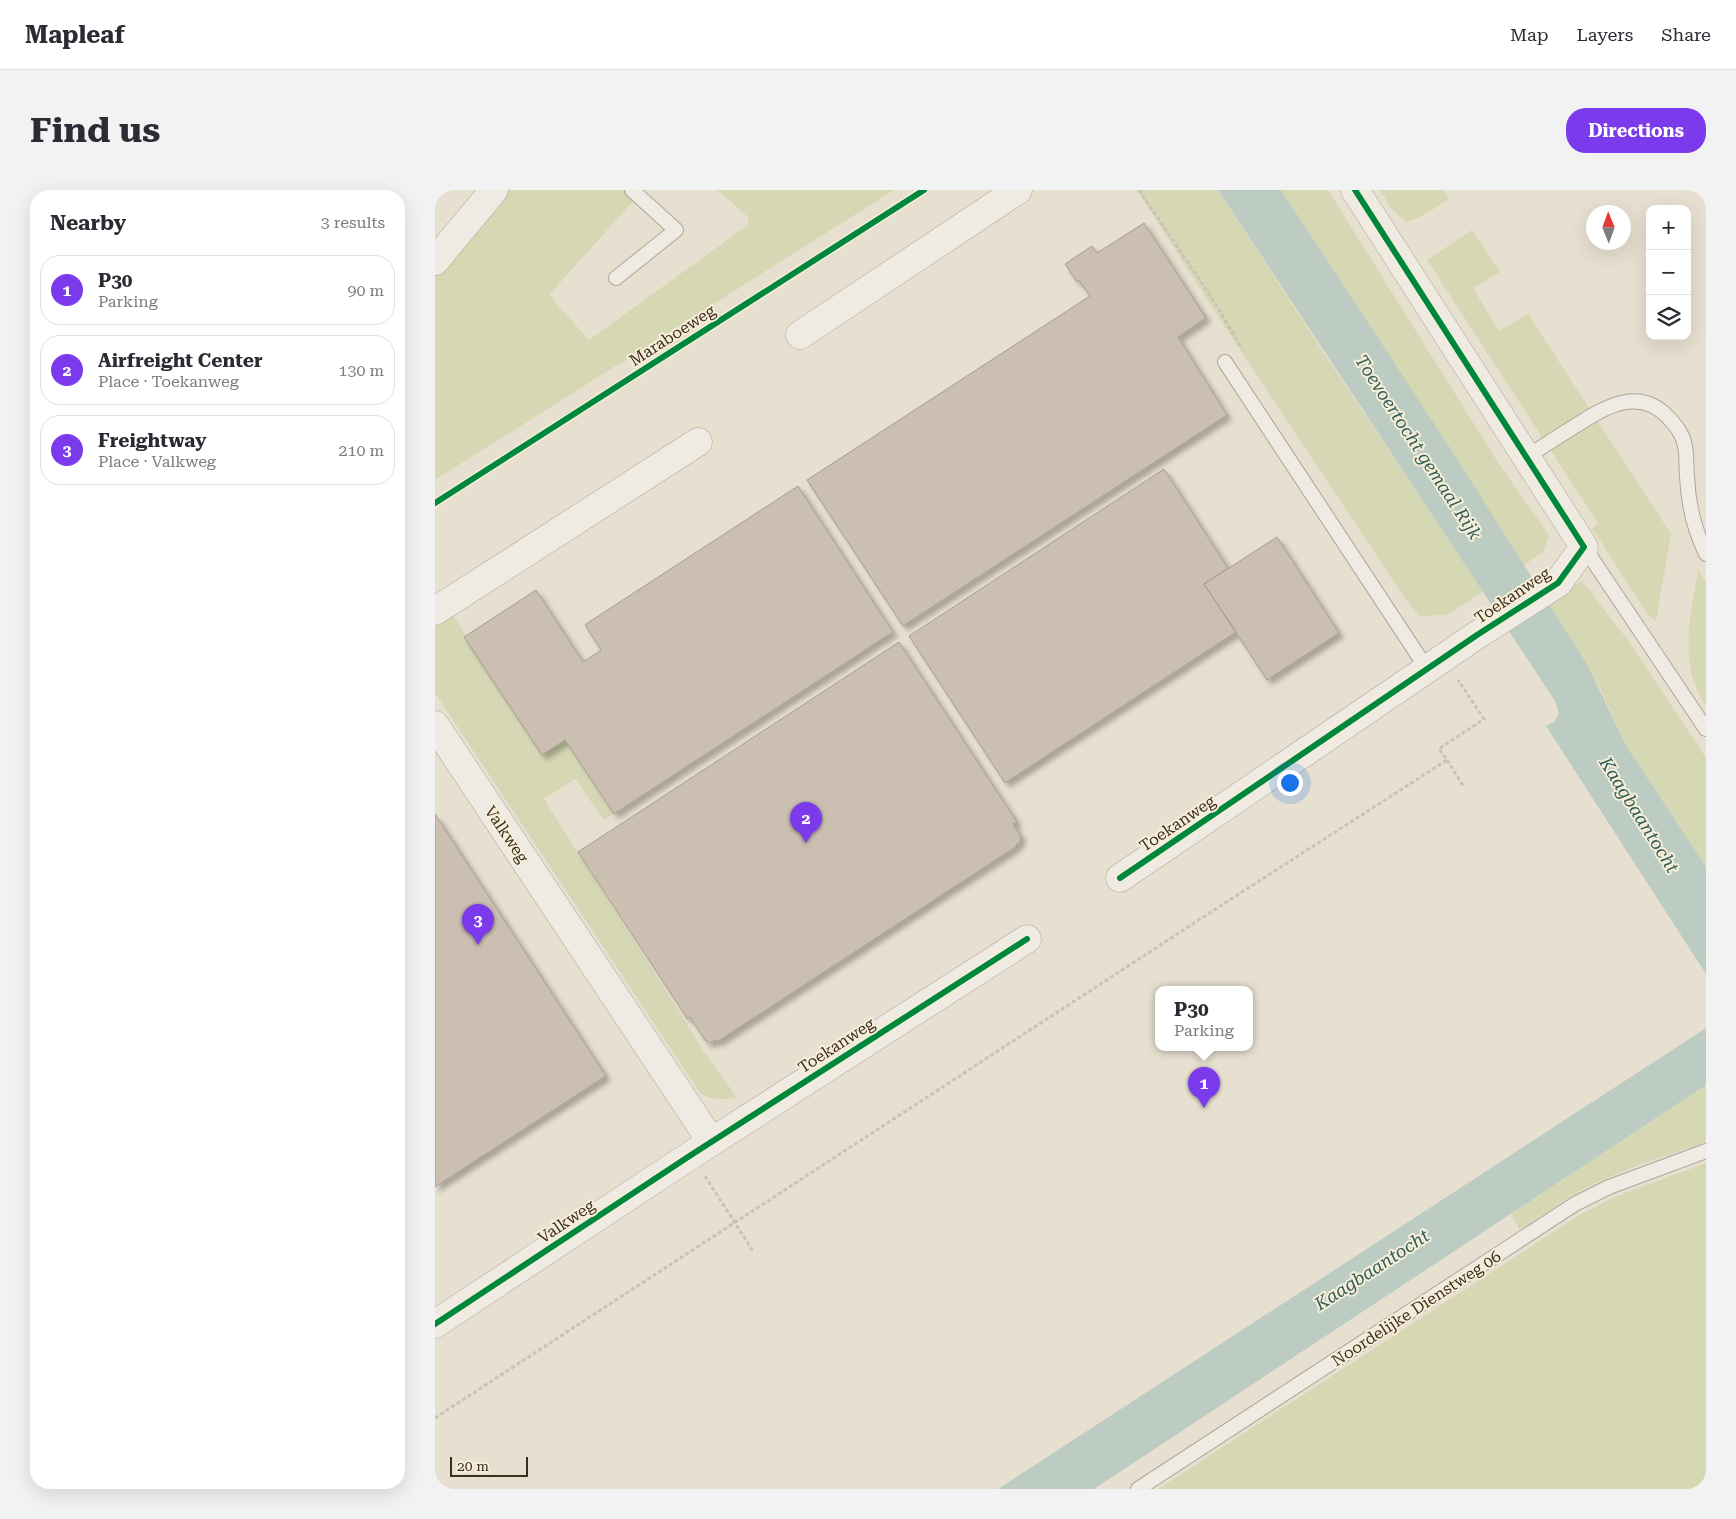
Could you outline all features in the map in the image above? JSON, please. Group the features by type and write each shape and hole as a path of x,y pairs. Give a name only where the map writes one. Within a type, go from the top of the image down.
{"street":[{"path":"435,236 474,190"},
{"path":"435,260 494,190"},
{"path":"800,335 1019,190"},
{"path":"1355,190 1585,547"},
{"path":"435,612 698,442"},
{"name":"Toekanweg","path":"1120,878 1477,635 1558,583 1585,547"},
{"name":"Valkweg","path":"435,726 701,1148 435,1324"},
{"name":"Toekanweg","path":"701,1148 1027,939"}],"lane":[{"path":"616,278 676,230 632,190"},
{"path":"1225,362 1436,663"},
{"path":"1527,457 1609,406 1642,402 1655,408 1665,414 1681,433 1685,444 1688,494 1692,515 1706,554"},
{"path":"1585,547 1706,730"},
{"name":"Noordelijke Dienstweg 06","path":"1138,1489 1575,1204 1609,1187 1706,1151"}],"path":[{"path":"1139,190 1212,298 1243,350 1225,362"},
{"path":"1436,663 1484,719 1439,749 1464,787"},
{"path":"435,1418 1447,760"},
{"path":"701,1148 735,1222 753,1251"}],"green space":[{"path":"494,190 643,190 549,295 589,340 748,225 748,218 744,213 717,190 894,190 435,480 435,261"},
{"path":"1137,190 1218,190 1323,352 1484,591 1447,615 1420,616 1406,600 1219,318"},
{"path":"1281,190 1328,190 1499,464 1549,535 1544,551 1524,565"},
{"path":"1380,190 1443,190 1449,199 1421,217 1406,222 1391,208"},
{"path":"1472,230 1500,272 1473,288 1499,331 1528,314 1671,534 1656,621 1648,615 1592,528 1598,523 1427,260"},
{"path":"1698,569 1706,582 1706,706 1697,689 1689,656 1690,622"},
{"path":"1582,581 1628,640 1706,758 1706,867 1627,747 1600,688 1548,603"},
{"path":"450,611 538,745 560,731 613,814 604,820 575,779 544,799 703,1050 737,1098 713,1098 700,1093 435,693 435,623"},
{"path":"1706,1085 1706,1142 1602,1180 1570,1197 1520,1230 1511,1214"},
{"path":"1706,1163 1706,1489 1158,1489 1581,1214 1614,1197"}],"water":[{"path":"1218,190 1281,190 1448,445 1588,666 1627,747 1706,867 1706,974 1546,726 1555,721 1559,713 1555,701"},
{"name":"Kaagbaantocht","path":"1706,1028 1706,1085 1094,1489 998,1489"}],"building":[{"path":"1144,223 1206,318 1178,337 1227,415 903,626 807,480 1090,296 1079,280 1077,282 1065,264 1092,246 1097,253"},
{"path":"1164,469 1228,568 1204,584 1236,632 1005,783 909,636"},
{"path":"798,486 893,632 614,814 565,740 542,755 464,637 536,590 583,662 601,650 586,624"},
{"path":"1277,537 1339,633 1267,680 1204,584"},
{"path":"899,642 1017,822 1013,824 1021,836 1020,842 1017,846 717,1042 716,1040 710,1043 705,1040 690,1017 687,1019 578,852"},
{"path":"435,814 606,1076 435,1187"}],"cycle path":[{"name":"Maraboeweg","path":"435,503 924,190"},
{"path":"1120,878 1477,635 1558,583 1584,547 1355,190"},
{"path":"435,1324 691,1155 1027,939"}],"place":[{"name":"Airfreight Center","path":"806,843"},
{"name":"Freightway","path":"478,945"},
{"name":"P30","path":"1204,1108"}],"water label":[{"name":"Toevoertocht gemaal Rijk","path":"1418,447"}]}
